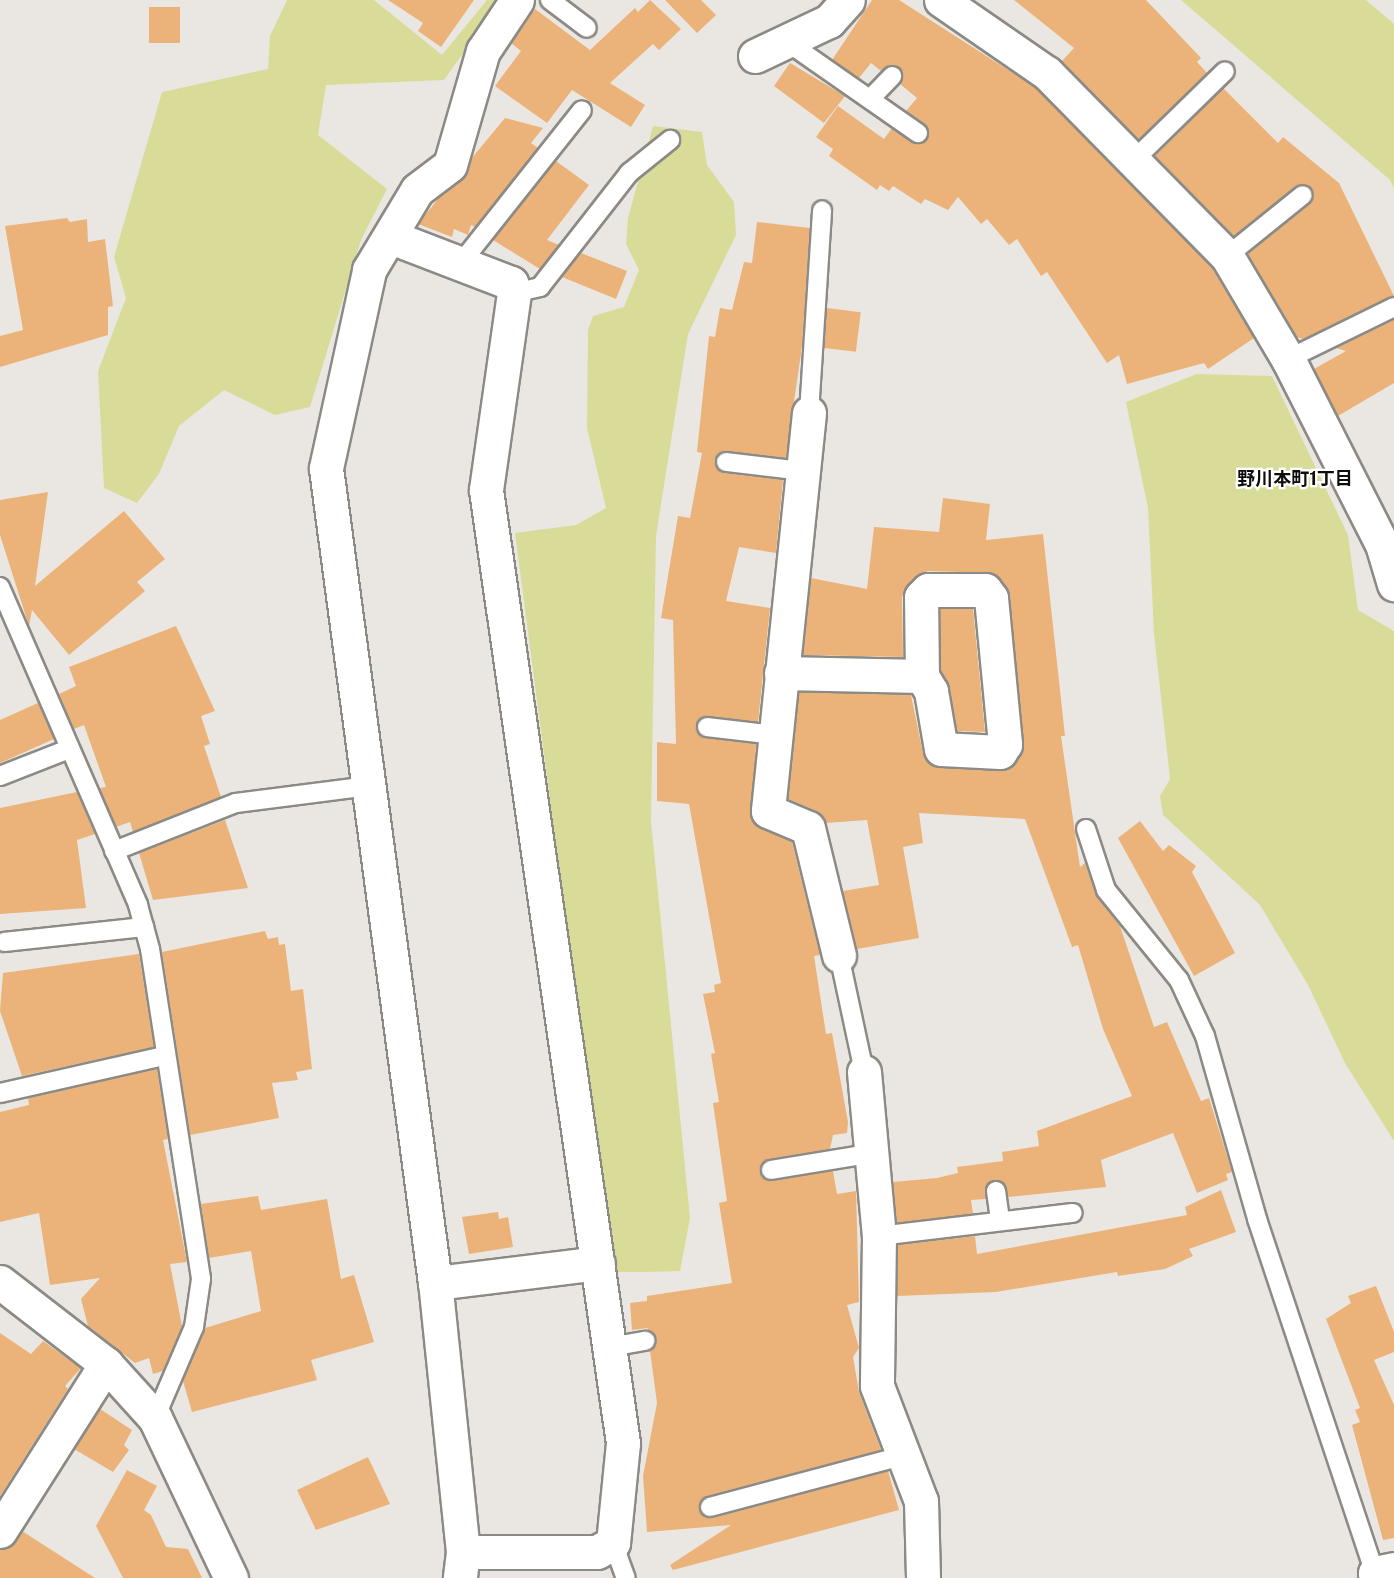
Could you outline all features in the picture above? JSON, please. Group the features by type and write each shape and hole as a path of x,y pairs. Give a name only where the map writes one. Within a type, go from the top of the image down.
{"street":[{"path":"391,237 511,283 514,293 486,490 623,1443 613,1543 597,1552 461,1565 435,1283 326,468 369,270 391,237 417,190 450,165 483,51 517,0"},
{"path":"755,56 830,21 848,0"},
{"path":"941,0 1047,72 1136,158 1227,256 1288,359 1382,544 1394,584"},
{"path":"809,413 768,811 808,828 839,955"},
{"path":"928,590 985,590 991,598 1005,744 1000,752 941,749 931,692 922,676 921,597 928,590"},
{"path":"781,672 922,676"},
{"path":"864,1072 868,1154 879,1236 877,1386 906,1455 921,1501 923,1578"},
{"path":"435,1283 598,1263"},
{"path":"0,1282 106,1364 155,1418 231,1578"},
{"path":"0,1531 106,1364"}],"lane":[{"path":"550,0 587,28"},
{"path":"786,41 918,133"},
{"path":"1136,158 1225,71"},
{"path":"870,99 892,76"},
{"path":"460,264 582,110"},
{"path":"514,293 540,287 629,173 670,140"},
{"path":"1227,256 1303,195"},
{"path":"809,413 822,210"},
{"path":"1288,359 1394,307"},
{"path":"726,462 802,471"},
{"path":"0,587 114,851 144,927 201,1279 194,1327 155,1418"},
{"path":"707,727 775,735"},
{"path":"0,776 69,749"},
{"path":"114,851 236,803 369,786"},
{"path":"1086,829 1106,890 1179,980 1205,1036 1257,1219 1382,1573"},
{"path":"4,942 144,927"},
{"path":"839,955 864,1072"},
{"path":"0,1094 165,1056"},
{"path":"771,1170 868,1154"},
{"path":"996,1191 1000,1221"},
{"path":"879,1236 1073,1213"},
{"path":"610,1347 645,1341"},
{"path":"710,1507 906,1455"},
{"path":"613,1543 626,1578"}],"green space":[{"path":"287,0 374,0 442,55 487,0 501,0 444,80 326,85 318,135 387,189 361,240 310,407 275,415 224,390 179,426 159,474 137,503 104,488 98,371 126,298 114,257 162,92 268,69 270,36"},
{"path":"1181,0 1366,0 1394,24 1394,188 1390,180"},
{"path":"653,126 702,132 707,165 734,202 736,235 688,334 656,536 651,821 690,1218 680,1271 612,1272 515,533 576,525 606,508 587,428 588,330 593,316 624,307 639,270 626,244 628,218"},
{"path":"1197,374 1272,376 1348,535 1358,610 1394,631 1394,1141 1345,1063 1308,985 1260,905 1163,815 1160,796 1170,779 1154,634 1148,508 1126,402"}],"building":[{"path":"388,0 474,0 441,47 418,31 423,23"},
{"path":"650,0 681,29 659,50 653,44 610,83 645,105 631,127 572,90 547,123 495,86 521,51 511,43 535,9 590,50 635,8 638,12"},
{"path":"665,0 701,0 716,15 697,33"},
{"path":"872,0 899,0 1035,87 1212,268 1254,338 1208,369 1204,363 1127,384 1119,355 1107,363 1047,272 1041,276 1017,239 1009,245 987,219 981,224 958,197 948,210 925,199 921,204 893,186 889,191 880,185 877,190 829,156 833,149 816,137 838,106 884,139 892,128 916,144 929,135 925,124 906,111 917,98 900,84 899,68 889,65 881,71 871,63 859,78 832,60"},
{"path":"1014,0 1146,0 1201,58 1197,62 1207,73 1139,140 1062,61 1074,48"},
{"path":"149,7 180,7 180,43 149,43"},
{"path":"790,63 845,96 824,123 774,86"},
{"path":"1223,88 1278,143 1283,137 1339,183 1394,296 1303,339 1297,337 1248,254 1310,204 1312,188 1296,186 1234,236 1155,156"},
{"path":"505,118 543,128 531,143 538,148 475,227 471,225 468,235 454,229 452,237 418,224 442,194 462,179 471,159"},
{"path":"556,161 589,185 547,240 559,245 540,269 493,240"},
{"path":"67,218 70,222 87,219 88,242 105,239 113,306 108,307 108,335 0,367 0,336 23,330 5,226"},
{"path":"757,222 810,228 802,346 786,458 727,451 715,461 724,473 783,480 776,553 739,547 726,601 770,608 758,722 708,716 696,726 705,738 756,744 752,820 792,842 820,955 814,956 826,1034 832,1033 848,1122 847,1133 833,1135 830,1149 769,1159 760,1171 772,1181 833,1171 837,1194 856,1191 859,1302 847,1305 859,1348 853,1357 859,1392 881,1450 707,1496 699,1509 713,1518 888,1471 899,1510 673,1570 670,1565 731,1525 647,1532 643,1476 657,1403 650,1351 656,1340 647,1328 632,1330 630,1303 647,1301 647,1296 732,1283 719,1203 727,1201 713,1103 719,1102 711,1054 715,1053 703,994 715,992 714,985 721,983 689,804 657,801 657,742 676,744 673,620 661,618 678,516 690,518 702,453 697,452 709,336 715,337 720,308 732,310 744,262 752,263"},
{"path":"581,253 627,271 616,299 562,277"},
{"path":"827,308 861,312 856,352 822,348"},
{"path":"1394,320 1394,383 1338,416 1314,369 1346,351 1336,348"},
{"path":"48,492 35,586 124,511 165,559 137,582 145,591 69,655 32,610 29,626 0,535 0,500"},
{"path":"943,498 990,504 986,540 1043,534 1065,736 1061,736 1080,867 1085,863 1097,897 1120,926 1154,1027 1167,1022 1201,1101 1209,1098 1232,1172 1226,1174 1228,1180 1197,1193 1173,1133 1101,1160 1106,1187 1008,1197 1005,1184 994,1180 986,1186 986,1199 971,1200 973,1214 897,1223 893,1182 937,1178 958,1173 957,1167 1003,1161 1002,1152 1039,1146 1037,1131 1132,1096 1103,1029 1078,945 1072,947 1025,819 919,813 923,843 903,847 919,938 857,949 843,891 879,885 867,820 826,823 816,811 788,799 799,692 911,695 923,753 940,768 1000,771 1009,768 1021,754 1010,596 993,573 928,571 915,577 902,597 903,657 803,655 811,578 867,589 874,527 939,532"},
{"path":"940,609 973,609 985,732 957,731 949,688 941,671"},
{"path":"176,626 215,711 201,716 210,744 204,746 221,797 133,832 130,822 116,827 99,788 106,787 84,725 74,729 59,694 76,686 69,667"},
{"path":"38,703 54,739 0,763 0,720"},
{"path":"77,792 95,834 77,840 86,908 0,914 0,808"},
{"path":"225,820 248,888 153,900 139,853"},
{"path":"1140,821 1163,851 1169,845 1196,866 1192,872 1235,953 1194,976 1118,838"},
{"path":"265,931 268,939 278,937 279,945 285,944 291,991 303,989 312,1069 296,1072 298,1080 272,1083 279,1118 190,1135 162,952"},
{"path":"139,954 154,1047 22,1076 0,1011 3,973"},
{"path":"157,1069 168,1139 163,1140 187,1262 170,1264 182,1326 163,1371 153,1374 149,1358 135,1363 88,1326 81,1299 100,1278 50,1285 39,1213 0,1222 0,1112 29,1105 28,1098"},
{"path":"1221,1190 1236,1232 1189,1249 1193,1256 1165,1269 1118,1276 1117,1272 996,1292 897,1296 898,1245 975,1236 977,1254 1187,1215 1185,1207"},
{"path":"258,1196 261,1210 327,1199 341,1279 354,1275 374,1342 311,1360 317,1380 192,1412 183,1381 205,1328 261,1311 251,1251 209,1258 201,1204"},
{"path":"498,1212 499,1219 508,1217 513,1247 469,1254 462,1217"},
{"path":"1376,1286 1394,1332 1394,1352 1374,1360 1394,1405 1394,1538 1383,1540 1352,1425 1360,1422 1355,1410 1360,1408 1326,1319 1351,1303 1348,1296"},
{"path":"0,1333 31,1354 43,1341 81,1368 65,1386 68,1389 0,1496"},
{"path":"100,1409 132,1430 124,1445 129,1450 113,1472 74,1449"},
{"path":"368,1457 390,1504 316,1530 297,1490"},
{"path":"127,1470 157,1486 144,1510 151,1515 166,1547 188,1549 202,1578 123,1578 96,1526"},
{"path":"22,1531 95,1578 0,1578 0,1550 9,1547"}],"district":[{"name":"野川本町1丁目","path":"1295,479"}]}
